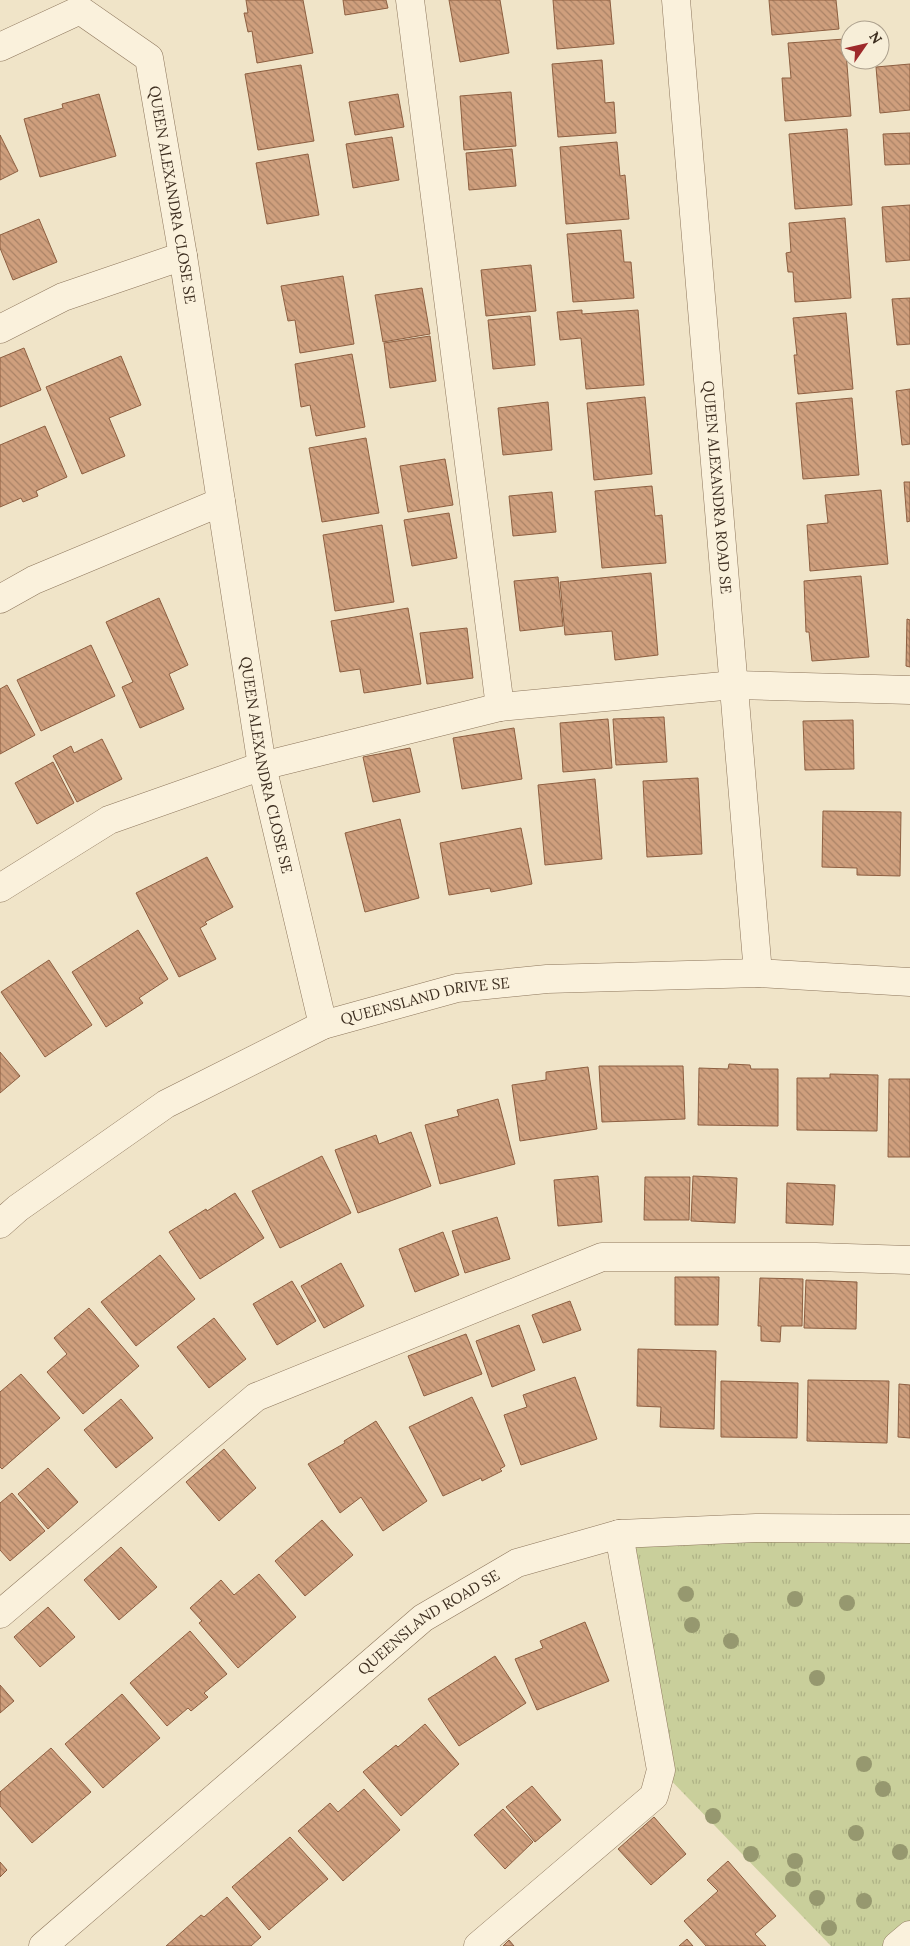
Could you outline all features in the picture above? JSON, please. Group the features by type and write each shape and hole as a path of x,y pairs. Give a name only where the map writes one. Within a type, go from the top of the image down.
{"street":[{"path":"410,0 500,707"},
{"name":"QUEEN ALEXANDRA ROAD SE","path":"676,0 758,973"},
{"name":"QUEEN ALEXANDRA CLOSE SE","path":"0,47 80,10 149,58 183,256 262,766 323,1024"},
{"path":"0,329 63,297 183,256"},
{"path":"0,599 34,580 221,502"},
{"path":"0,888 109,820 262,766 500,707 734,685 910,690"},
{"name":"QUEENSLAND DRIVE SE","path":"0,1224 18,1208 166,1104 323,1024 457,988 547,979 758,973 910,982"},
{"path":"0,1614 256,1397 602,1256 816,1257 910,1260"},
{"name":"QUEENSLAND ROAD SE","path":"43,1946 423,1618 517,1563 619,1534 756,1528 910,1529"},
{"path":"478,1946 654,1796 661,1770 619,1534"},
{"path":"897,1946 910,1935"}],"green space":[{"path":"910,1529 910,1935 897,1946 831,1946 661,1770 619,1534"}],"building":[{"path":"246,0 303,0 313,53 257,63 252,31 248,32 244,13 248,13"},
{"path":"343,0 386,0 388,8 345,15"},
{"path":"449,0 500,0 509,53 460,62"},
{"path":"553,0 610,0 614,44 557,49"},
{"path":"769,0 836,0 839,29 772,35"},
{"path":"840,39 840,70 847,70 851,116 785,121 782,78 791,78 788,43"},
{"path":"602,60 605,103 614,102 616,133 558,137 552,64"},
{"path":"910,64 910,110 880,113 876,70 890,70 890,66"},
{"path":"301,65 314,141 258,150 245,74"},
{"path":"511,92 516,146 464,150 460,96"},
{"path":"99,94 116,156 40,177 24,119 63,108 62,104"},
{"path":"398,94 404,127 355,135 349,102"},
{"path":"847,129 852,205 795,209 789,134"},
{"path":"910,133 910,164 885,165 883,134"},
{"path":"0,135 18,171 0,180"},
{"path":"392,137 399,180 353,188 346,144"},
{"path":"617,142 620,176 625,175 629,219 566,224 560,147"},
{"path":"512,149 516,186 469,190 466,153"},
{"path":"308,154 319,215 267,224 256,163"},
{"path":"910,205 910,260 886,262 882,207"},
{"path":"845,218 851,298 795,302 793,272 788,272 786,253 791,252 789,223"},
{"path":"39,219 57,262 13,280 0,248 0,235"},
{"path":"621,230 624,262 631,262 634,298 573,302 567,234"},
{"path":"531,265 536,311 486,316 481,270"},
{"path":"343,276 354,344 300,353 295,320 288,321 281,286"},
{"path":"422,288 430,334 383,342 375,295"},
{"path":"910,298 910,344 897,345 892,299"},
{"path":"582,310 582,314 638,310 644,385 586,389 581,338 560,340 557,312"},
{"path":"846,313 853,389 798,394 794,355 797,355 793,318"},
{"path":"530,316 535,365 493,369 488,320"},
{"path":"430,336 436,381 390,388 384,343"},
{"path":"24,348 41,390 0,407 0,358"},
{"path":"352,354 365,427 316,436 310,405 301,407 295,364"},
{"path":"121,356 141,405 109,418 125,456 82,474 46,387"},
{"path":"910,389 910,444 902,445 896,391"},
{"path":"645,397 652,474 594,480 587,403"},
{"path":"852,398 859,475 803,479 796,403"},
{"path":"548,402 552,450 503,455 498,408"},
{"path":"45,426 67,477 36,491 38,496 23,502 21,498 0,507 0,445"},
{"path":"366,438 379,513 322,522 309,448"},
{"path":"445,459 453,505 408,512 400,466"},
{"path":"904,482 910,482 910,521 907,522"},
{"path":"652,486 655,516 662,515 666,563 602,568 595,491"},
{"path":"881,490 888,564 810,571 807,525 828,523 825,495"},
{"path":"552,492 556,532 513,536 509,496"},
{"path":"449,513 457,558 412,566 404,520"},
{"path":"382,525 394,602 335,611 323,535"},
{"path":"651,573 658,655 615,660 612,631 565,635 560,582"},
{"path":"861,576 869,657 812,661 809,632 806,632 804,581"},
{"path":"558,577 563,626 520,631 514,581"},
{"path":"159,598 188,665 169,674 184,709 140,728 122,687 133,682 106,622"},
{"path":"408,608 421,684 364,693 360,669 340,672 331,621"},
{"path":"907,619 910,620 910,667 906,666"},
{"path":"467,628 473,678 427,684 420,633"},
{"path":"91,645 115,696 41,731 17,680"},
{"path":"7,685 35,735 0,754 0,689"},
{"path":"664,717 667,762 616,765 613,719"},
{"path":"608,719 612,768 563,772 560,723"},
{"path":"853,720 854,769 805,770 803,721"},
{"path":"514,728 522,779 462,789 453,738"},
{"path":"102,739 122,779 77,802 53,756 71,746 74,753"},
{"path":"410,748 420,792 373,802 363,757"},
{"path":"53,762 74,803 37,824 15,783"},
{"path":"698,778 702,854 647,857 643,781"},
{"path":"595,779 602,859 545,865 538,785"},
{"path":"823,811 901,812 900,876 857,875 857,868 822,867"},
{"path":"400,819 419,898 365,912 345,833"},
{"path":"521,828 532,884 491,892 490,888 449,895 440,843"},
{"path":"207,857 233,907 205,922 207,924 200,928 216,959 179,977 136,893"},
{"path":"138,930 168,979 139,998 143,1003 106,1027 72,972"},
{"path":"49,960 92,1025 45,1057 1,992"},
{"path":"0,1052 20,1076 0,1093"},
{"path":"729,1064 750,1065 751,1069 778,1069 778,1126 698,1125 699,1068 728,1069"},
{"path":"599,1066 683,1066 685,1119 602,1122"},
{"path":"588,1067 597,1129 520,1141 512,1085 546,1080 546,1072"},
{"path":"830,1074 878,1075 877,1131 797,1130 797,1078 830,1078"},
{"path":"889,1079 910,1079 910,1157 888,1157"},
{"path":"498,1099 515,1164 440,1184 425,1125 459,1116 457,1110"},
{"path":"411,1132 431,1186 358,1213 335,1150 376,1135 379,1144"},
{"path":"322,1156 351,1213 280,1248 252,1191"},
{"path":"598,1176 602,1222 558,1226 554,1180"},
{"path":"693,1176 737,1178 735,1223 691,1221"},
{"path":"645,1177 690,1177 689,1220 644,1220"},
{"path":"787,1183 835,1185 833,1225 786,1223"},
{"path":"235,1193 264,1238 200,1279 169,1232"},
{"path":"497,1217 510,1259 465,1273 452,1231"},
{"path":"443,1232 459,1275 415,1292 399,1249"},
{"path":"160,1255 195,1299 136,1346 101,1302"},
{"path":"341,1263 364,1306 324,1328 301,1286"},
{"path":"675,1277 719,1277 718,1325 675,1325"},
{"path":"760,1278 803,1279 802,1326 781,1326 780,1342 761,1341 761,1326 758,1326"},
{"path":"806,1280 857,1282 856,1329 804,1328"},
{"path":"292,1281 316,1321 277,1345 253,1304"},
{"path":"570,1301 581,1330 543,1343 532,1315"},
{"path":"89,1308 139,1366 83,1414 47,1372 67,1354 54,1338"},
{"path":"214,1318 246,1359 209,1388 177,1347"},
{"path":"519,1325 535,1370 492,1387 476,1341"},
{"path":"466,1334 482,1374 424,1396 408,1356"},
{"path":"638,1349 716,1351 714,1429 660,1427 661,1407 637,1406"},
{"path":"21,1374 60,1418 2,1469 0,1467 0,1392"},
{"path":"575,1377 597,1439 521,1465 504,1415 527,1407 523,1395"},
{"path":"808,1380 889,1381 887,1443 807,1441"},
{"path":"721,1381 798,1383 797,1438 721,1437"},
{"path":"899,1384 910,1385 910,1438 898,1437"},
{"path":"472,1397 505,1466 500,1469 502,1471 482,1481 481,1478 443,1496 409,1427"},
{"path":"121,1399 153,1438 116,1468 84,1430"},
{"path":"376,1421 427,1501 383,1531 361,1497 340,1513 308,1464 345,1443 344,1441"},
{"path":"224,1449 256,1488 219,1521 186,1482"},
{"path":"48,1468 78,1502 48,1529 18,1494"},
{"path":"12,1493 45,1531 10,1561 0,1550 0,1503"},
{"path":"322,1520 353,1555 305,1596 275,1561"},
{"path":"121,1547 157,1587 119,1620 84,1580"},
{"path":"259,1574 296,1617 238,1668 199,1623 202,1621 190,1608 221,1580 234,1595"},
{"path":"48,1607 75,1637 40,1667 14,1637"},
{"path":"585,1622 609,1681 537,1710 515,1659 543,1648 540,1641"},
{"path":"190,1631 227,1674 204,1693 208,1697 191,1711 188,1708 167,1726 130,1683"},
{"path":"495,1656 526,1703 459,1746 428,1699"},
{"path":"0,1685 14,1701 0,1713"},
{"path":"122,1694 160,1738 103,1788 65,1744"},
{"path":"425,1724 459,1764 401,1816 363,1772 396,1745 398,1747"},
{"path":"51,1748 91,1792 32,1843 0,1806 0,1792"},
{"path":"532,1786 561,1820 535,1842 506,1807"},
{"path":"364,1789 400,1830 343,1881 298,1831 330,1803 338,1812"},
{"path":"503,1809 533,1842 505,1869 474,1835"},
{"path":"654,1817 686,1854 651,1885 618,1849"},
{"path":"290,1837 328,1879 269,1930 232,1887"},
{"path":"728,1861 776,1916 755,1934 766,1946 706,1946 684,1921 718,1891 707,1880"},
{"path":"0,1862 7,1870 0,1877"},
{"path":"227,1897 261,1937 251,1946 166,1946 201,1915 204,1917"},
{"path":"687,1939 693,1946 679,1946"},
{"path":"509,1940 514,1946 503,1946"}]}
